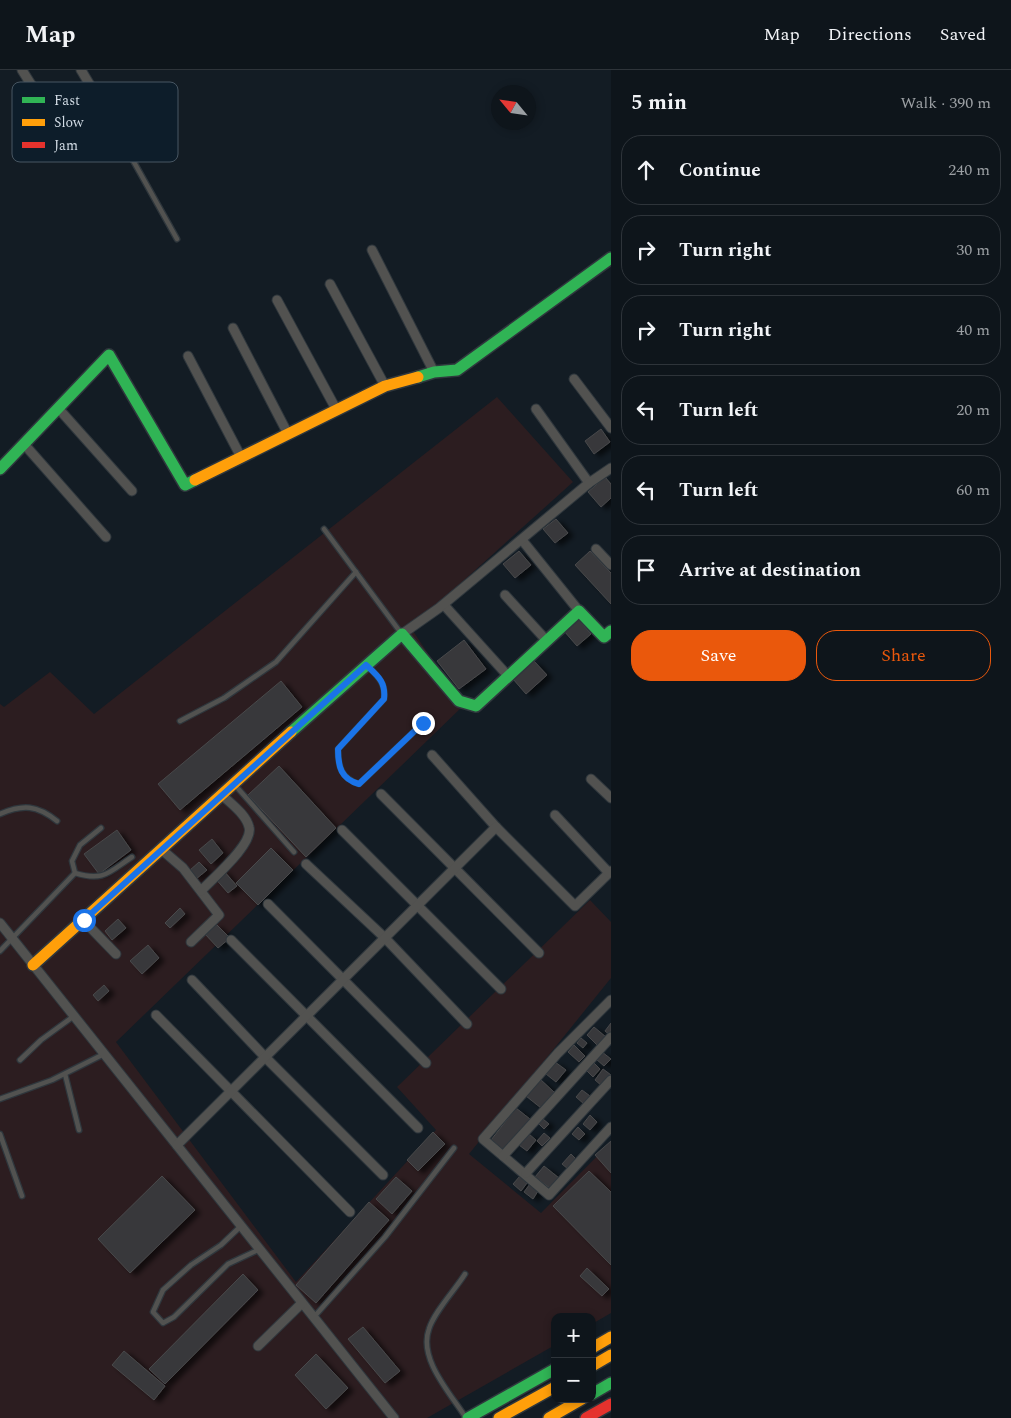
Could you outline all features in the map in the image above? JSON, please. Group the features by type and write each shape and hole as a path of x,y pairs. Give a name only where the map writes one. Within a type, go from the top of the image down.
{"main road":[{"path":"0,469 109,355 185,485 385,386 434,372 457,370 611,258"},
{"path":"33,965 233,783 402,634 464,704 476,706 480,705 579,611 604,637 611,632"},
{"path":"596,1346 611,1337"},
{"path":"596,1364 611,1355"},
{"path":"467,1418 551,1371"},
{"path":"596,1392 611,1383"},
{"path":"500,1418 551,1389"},
{"path":"549,1418 575,1403"},
{"path":"586,1418 611,1404"}],"street":[{"path":"22,70 30,82"},
{"path":"81,70 88,82"},
{"path":"372,250 434,372"},
{"path":"330,284 385,386"},
{"path":"277,300 336,409"},
{"path":"233,328 288,434"},
{"path":"188,356 242,457"},
{"path":"574,379 611,428"},
{"path":"58,408 132,491"},
{"path":"536,409 589,483"},
{"path":"24,444 106,537"},
{"path":"402,634 444,605 589,483 611,468"},
{"path":"522,540 579,611"},
{"path":"596,548 611,565"},
{"path":"505,595 548,641"},
{"path":"444,605 509,677"},
{"path":"432,755 496,827 575,906 610,872 555,815"},
{"path":"591,779 611,798"},
{"path":"200,891 238,853 248,839 250,828 244,818 221,794"},
{"path":"380,794 538,953"},
{"path":"177,1145 496,827"},
{"path":"342,830 501,989"},
{"path":"161,849 183,868 219,915 191,942"},
{"path":"306,864 385,938 467,1024"},
{"path":"268,904 342,981 426,1063"},
{"path":"84,920 116,954"},
{"path":"0,923 394,1418"},
{"path":"231,940 418,1128"},
{"path":"192,980 265,1057 383,1175"},
{"path":"611,1000 558,1053 483,1139 526,1173 549,1195 611,1127"},
{"path":"156,1014 350,1212"},
{"path":"503,1156 611,1037"},
{"path":"526,1173 611,1080"},
{"path":"258,1346 302,1303"}],"lane":[{"path":"134,162 177,239"},
{"path":"324,529 402,634"},
{"path":"180,721 224,698 276,662 356,572"},
{"path":"366,665 382,681 385,688 384,699 338,749 338,767 349,781 359,784 423,723"},
{"path":"233,783 294,852"},
{"path":"0,814 16,807 30,808 44,811 57,821"},
{"path":"75,874 72,861 80,846 101,828"},
{"path":"75,874 87,877 104,876 132,857"},
{"path":"0,951 75,874"},
{"path":"20,1060 41,1040 74,1016"},
{"path":"0,1099 65,1074 104,1054"},
{"path":"65,1074 79,1130"},
{"path":"0,1134 22,1196"},
{"path":"314,1318 385,1237 454,1148"},
{"path":"241,1226 221,1245 191,1265 163,1290 153,1312 163,1323 174,1317 228,1264 260,1250"},
{"path":"465,1274 429,1329 426,1348 436,1370 467,1418"}],"shaded area":[{"path":"497,397 573,482 411,628 463,706 116,1042 296,1282 436,1130 397,1087 590,900 611,922 611,978 469,1154 541,1213 611,1142 611,1313 596,1322 596,1313 551,1313 551,1347 427,1418 0,1418 0,704 4,707 50,672 94,714"}],"building":[{"path":"601,429 610,442 594,454 585,441"},
{"path":"605,477 611,484 611,498 601,507 588,492"},
{"path":"556,519 568,533 555,543 543,529"},
{"path":"519,551 531,565 515,578 503,564"},
{"path":"590,551 611,573 611,604 575,565"},
{"path":"578,619 591,634 577,646 564,631"},
{"path":"464,640 486,669 459,689 437,661"},
{"path":"534,661 547,675 526,694 513,679"},
{"path":"281,681 302,707 180,810 158,784"},
{"path":"279,766 336,828 306,857 248,795"},
{"path":"117,830 131,850 99,874 84,854"},
{"path":"212,839 223,853 211,864 199,850"},
{"path":"271,848 293,870 258,905 236,883"},
{"path":"199,862 207,870 196,879 189,871"},
{"path":"223,870 237,886 228,893 214,877"},
{"path":"180,908 185,914 170,928 165,923"},
{"path":"118,919 126,928 112,940 105,931"},
{"path":"216,924 230,938 218,948 205,934"},
{"path":"148,945 159,958 142,974 130,961"},
{"path":"104,985 109,991 98,1001 93,995"},
{"path":"611,1023 611,1034 610,1035 605,1031"},
{"path":"594,1027 606,1037 598,1046 587,1035"},
{"path":"581,1038 587,1043 583,1048 577,1043"},
{"path":"574,1045 585,1056 579,1062 568,1052"},
{"path":"602,1052 611,1059 604,1066 596,1059"},
{"path":"555,1062 566,1070 556,1082 546,1074"},
{"path":"594,1063 600,1069 593,1077 587,1071"},
{"path":"603,1069 611,1075 602,1086 595,1080"},
{"path":"540,1079 554,1092 541,1108 526,1096"},
{"path":"582,1090 590,1096 584,1104 576,1097"},
{"path":"516,1108 530,1119 505,1151 491,1140"},
{"path":"590,1115 597,1122 590,1130 583,1124"},
{"path":"543,1119 549,1124 544,1129 539,1124"},
{"path":"578,1127 585,1134 579,1140 572,1134"},
{"path":"433,1132 445,1144 418,1171 407,1160"},
{"path":"544,1133 550,1138 542,1146 537,1141"},
{"path":"529,1134 536,1140 527,1151 519,1145"},
{"path":"611,1141 611,1173 595,1155"},
{"path":"571,1154 576,1159 568,1169 562,1164"},
{"path":"544,1166 559,1178 551,1189 535,1177"},
{"path":"589,1171 611,1192 611,1265 553,1206"},
{"path":"162,1176 195,1210 130,1273 98,1239"},
{"path":"520,1176 527,1183 521,1191 513,1184"},
{"path":"396,1177 412,1191 392,1214 376,1199"},
{"path":"530,1184 538,1191 533,1199 524,1192"},
{"path":"369,1202 389,1220 316,1303 296,1285"},
{"path":"587,1268 609,1289 602,1296 580,1276"},
{"path":"243,1274 258,1290 165,1384 149,1369"},
{"path":"363,1327 400,1371 385,1383 348,1339"},
{"path":"124,1351 165,1386 154,1400 112,1365"},
{"path":"316,1354 348,1388 326,1409 295,1375"}],"traffic: fast":[{"path":"418,377 434,372 457,370 611,258"},
{"path":"0,469 109,355 185,485 195,480"},
{"path":"291,732 402,634 459,701 476,706 579,611 604,637 611,631"},
{"path":"468,1418 551,1371"},
{"path":"596,1392 611,1383"}],"traffic: slow":[{"path":"195,480 385,386 418,377"},
{"path":"33,965 291,732"},
{"path":"596,1346 611,1337"},
{"path":"596,1364 611,1355"},
{"path":"499,1418 551,1389"},
{"path":"549,1418 575,1403"}],"traffic: jam":[{"path":"586,1418 611,1404"}],"route":[{"path":"84,920 366,665 382,681 385,688 384,699 338,749 338,767 349,781 359,784 423,723"}]}
